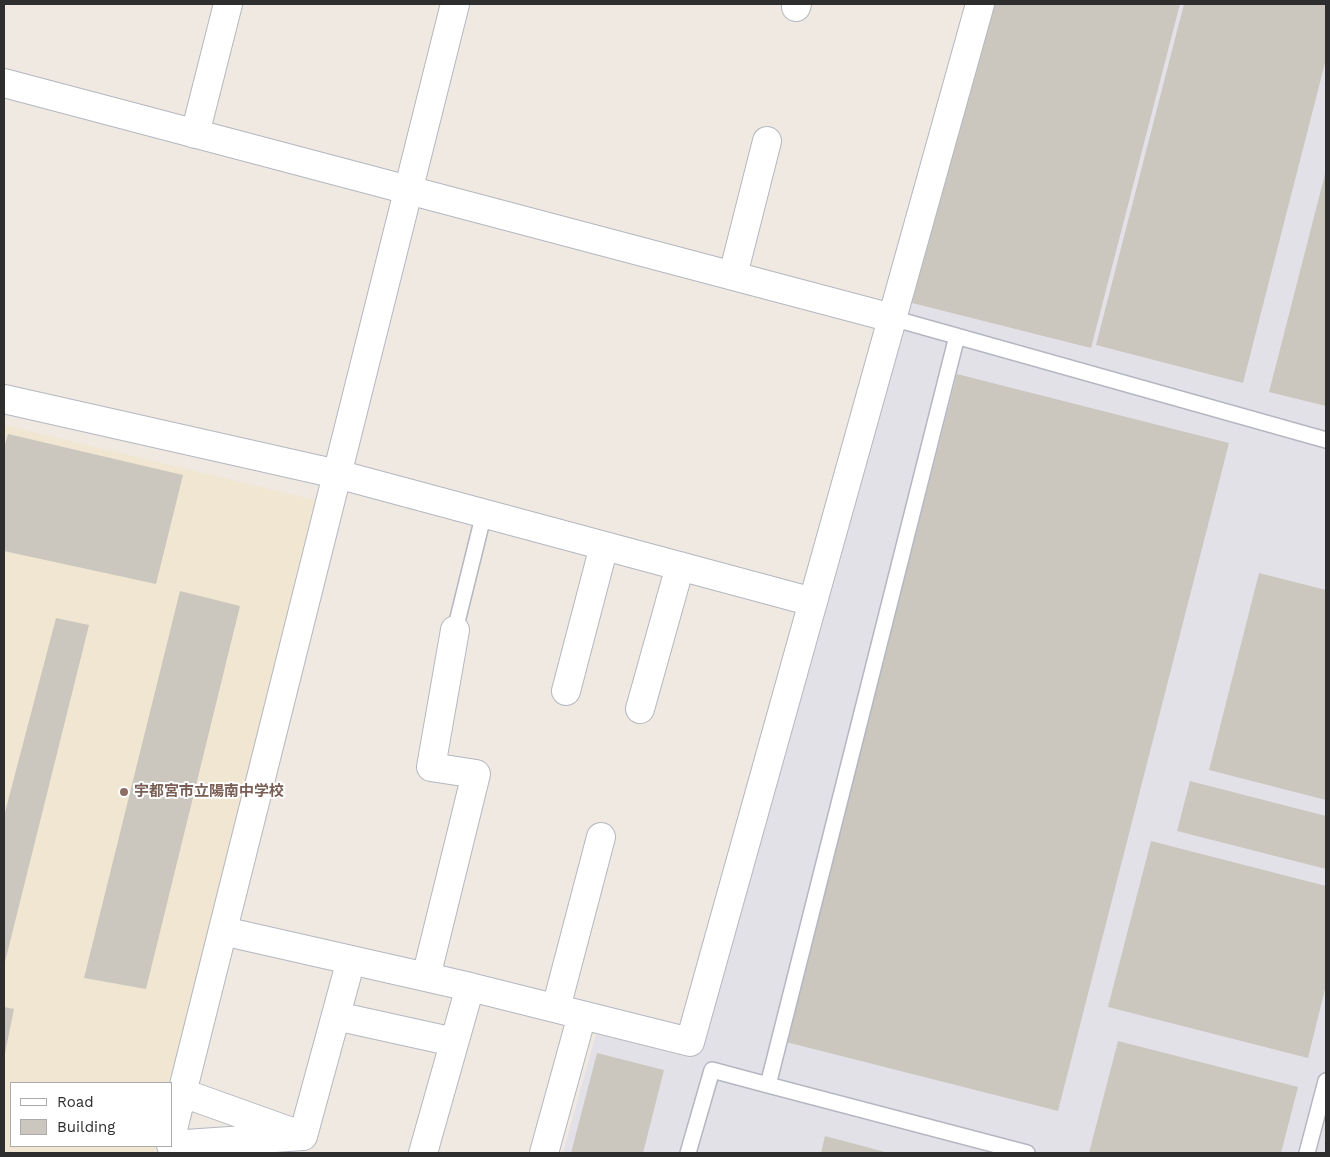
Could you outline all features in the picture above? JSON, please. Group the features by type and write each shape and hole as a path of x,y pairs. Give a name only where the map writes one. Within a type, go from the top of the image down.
{"street":[{"path":"195,134 228,4"},
{"path":"172,1133 455,4"},
{"path":"223,930 470,987 690,1042 980,4"},
{"path":"4,83 892,318"},
{"path":"733,276 768,141"},
{"path":"4,399 337,474 813,602"},
{"path":"566,691 604,546"},
{"path":"640,710 680,566"},
{"path":"426,977 476,774 431,767 455,630"},
{"path":"556,1008 602,837"},
{"path":"303,1136 351,960"},
{"path":"424,1153 470,987"},
{"path":"544,1153 582,1015"},
{"path":"336,1016 454,1042"},
{"path":"182,1093 303,1136"},
{"path":"172,1145 303,1136"}],"lane":[{"path":"892,318 1326,440"},
{"path":"768,1085 957,336"},
{"path":"455,630 484,513"},
{"path":"688,1153 712,1070 1027,1153"},
{"path":"1307,1153 1326,1082"}],"shaded area":[{"path":"981,4 1326,4 1326,1153 563,1153 596,1034 691,1058"},
{"name":"宇都宮市立陽南中学校","path":"4,425 315,500 172,1082 10,1082 10,1147 156,1147 154,1153 4,1153"}],"building":[{"path":"989,4 1180,4 1091,348 912,303"},
{"path":"1184,4 1326,4 1326,59 1243,383 1096,345"},
{"path":"1326,170 1326,406 1269,392"},
{"path":"957,374 1229,443 1058,1111 786,1042"},
{"path":"8,434 183,475 156,584 4,551 4,448"},
{"path":"1259,573 1326,590 1326,800 1209,770"},
{"path":"180,591 240,606 146,989 84,978"},
{"path":"56,618 89,625 4,966 4,816"},
{"path":"1190,781 1326,816 1326,869 1177,831"},
{"path":"1151,841 1326,886 1326,985 1308,1058 1108,1007"},
{"path":"4,1007 14,1009 5,1053 4,1053"},
{"path":"1118,1041 1298,1087 1281,1153 1089,1153"},
{"path":"597,1053 664,1070 643,1153 571,1153"},
{"path":"825,1136 889,1153 821,1153"}],"place":[{"name":"宇都宮市立陽南中学校","path":"124,792"}]}
